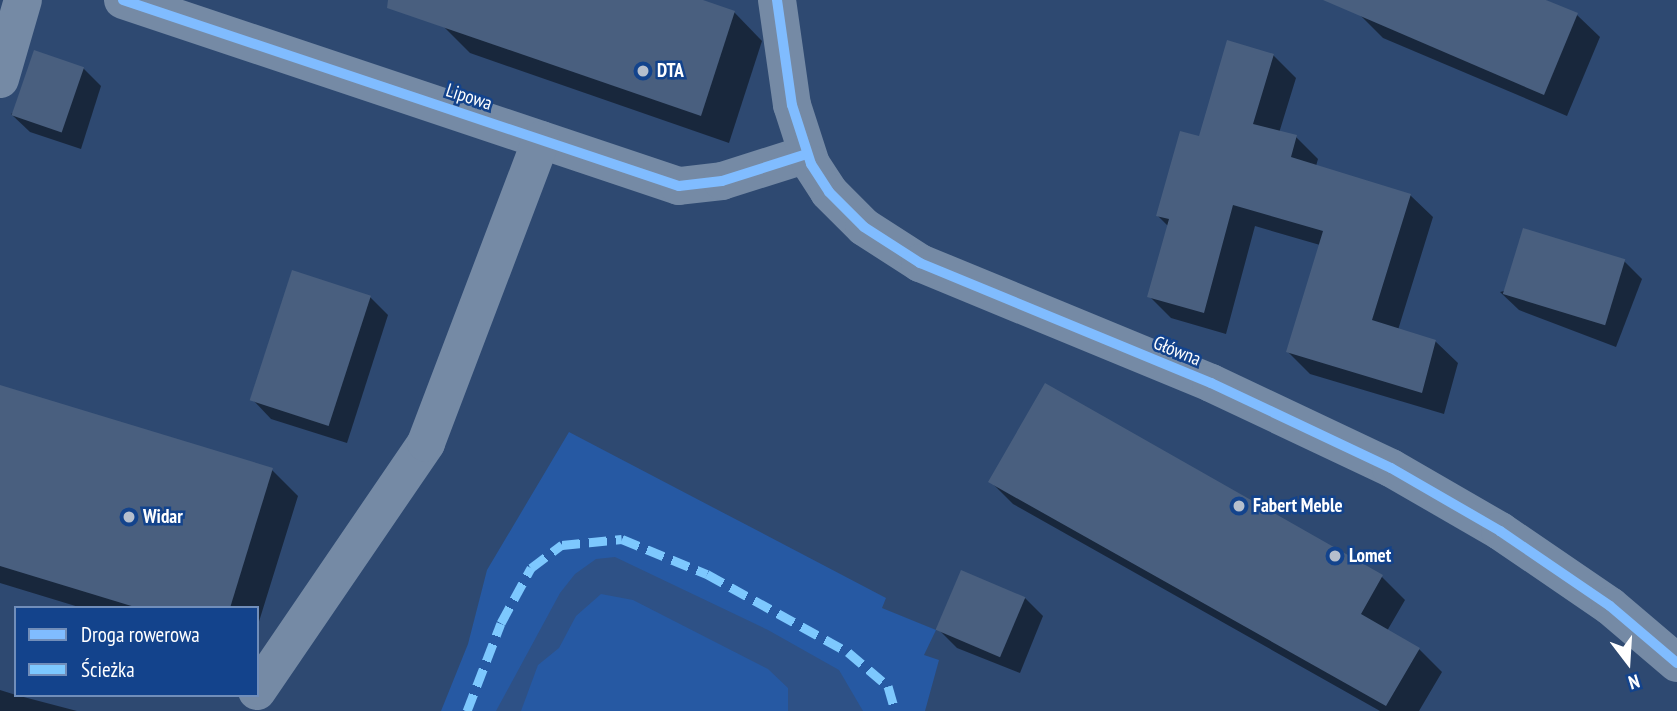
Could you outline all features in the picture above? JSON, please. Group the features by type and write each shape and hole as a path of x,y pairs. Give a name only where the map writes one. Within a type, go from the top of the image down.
{"street":[{"path":"0,79 23,0"},
{"name":"Lipowa","path":"123,0 680,187 722,181 807,154"},
{"name":"Główna","path":"777,0 792,105 807,154 828,192 890,247 940,272 1211,383 1391,468 1500,531 1610,607 1677,663"},
{"path":"259,688 426,443 541,140"}],"shaded area":[{"path":"569,432 886,598 882,608 936,630 924,655 939,660 925,711 441,711 468,644 487,570"},
{"path":"615,557 768,630 839,670 863,711 788,711 788,688 768,669 633,600 601,594 576,616 559,648 538,665 521,711 496,711 560,593 575,574 596,559"}],"building":[{"name":"DTA","path":"388,0 703,0 735,11 701,116 387,8"},
{"path":"1323,0 1546,0 1578,13 1544,95"},
{"path":"1227,40 1274,54 1253,124 1297,135 1291,157 1411,194 1372,320 1436,340 1422,393 1286,352 1323,231 1233,205 1204,313 1147,297 1169,219 1156,216 1180,131 1199,136"},
{"path":"34,50 84,67 62,132 12,115"},
{"path":"1523,228 1625,259 1605,325 1503,294"},
{"path":"292,270 371,296 329,426 250,400"},
{"path":"1045,383 1383,575 1361,614 1420,648 1386,706 988,482"},
{"name":"Widar","path":"0,385 273,468 231,606 131,606 0,566"},
{"path":"961,570 1025,597 1000,657 936,630"}],"marked path":[{"path":"467,711 501,623 531,568 562,545 622,539 707,574 848,652 888,686 895,711"}],"cycle path":[{"path":"123,0 679,186 722,181 807,154"},
{"path":"777,0 792,105 811,164 829,192 864,227 920,263 1211,383 1391,468 1500,531 1610,606 1677,663"}],"place":[{"name":"DTA","path":"643,71"},
{"name":"Fabert Meble","path":"1239,506"},
{"name":"Widar","path":"129,517"},
{"name":"Lomet","path":"1335,556"}]}
